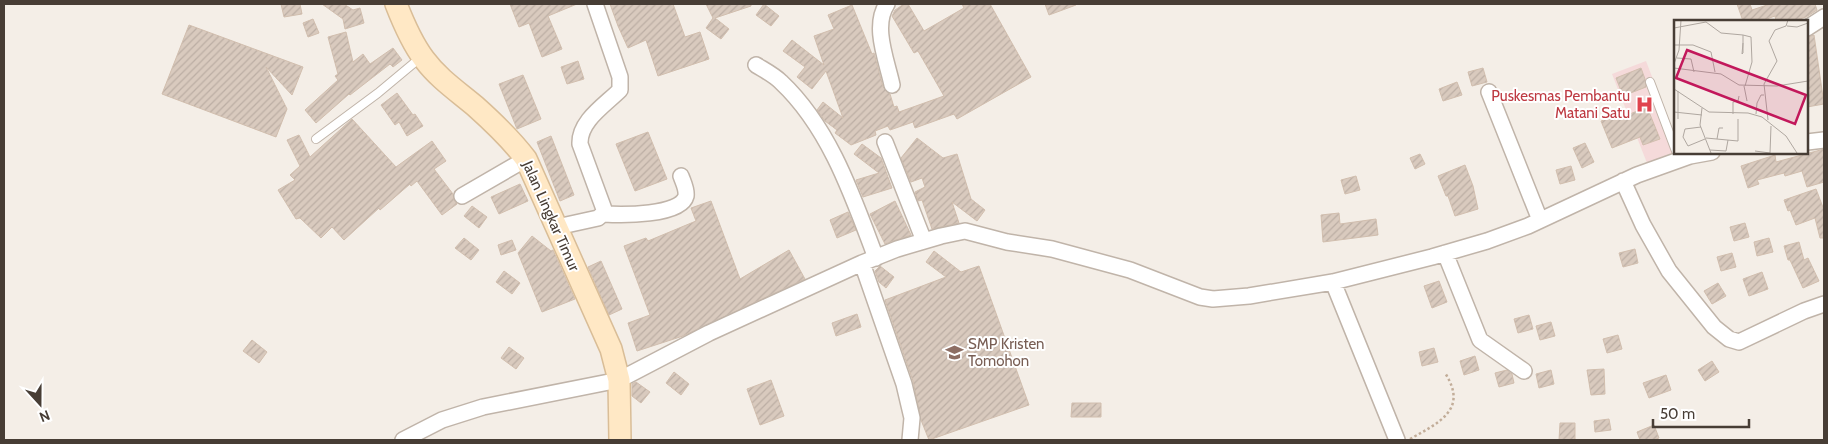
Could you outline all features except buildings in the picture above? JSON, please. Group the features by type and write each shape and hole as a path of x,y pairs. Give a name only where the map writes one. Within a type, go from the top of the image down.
{"main road":[{"name":"Jalan Lingkar Timur","path":"396,4 404,25 422,56 436,74 501,130 526,159 611,349 619,380 620,440"}],"street":[{"path":"596,4 620,77 620,90 589,120 579,139 606,209 604,214"},
{"path":"887,4 883,10 881,20 882,40 892,85"},
{"path":"1808,27 1824,17"},
{"path":"756,64 780,82 794,96 820,130 837,160 869,260 904,384 912,418 910,440"},
{"path":"1489,92 1540,220"},
{"path":"1808,142 1824,140"},
{"path":"884,142 924,241"},
{"path":"411,438 442,420 483,407 619,380 709,333 869,260 924,241 965,230 1007,242 1052,249 1130,270 1200,297 1213,299 1249,296 1334,282 1445,254 1487,241 1540,220 1677,154"},
{"path":"462,196 526,159"},
{"path":"557,227 598,218 604,214 640,215 662,211 680,204 686,198 682,176"},
{"path":"1622,181 1642,225 1669,271 1714,327 1728,339 1739,342 1804,311 1824,304"},
{"path":"1445,254 1480,340 1524,370"},
{"path":"1334,282 1397,440"}],"lane":[{"path":"316,139 378,93 422,56"},
{"path":"1650,82 1674,146"}],"path":[{"path":"1408,440 1446,416 1452,409 1454,392 1445,373"}],"shaded area":[{"name":"Puskesmas Pembantu Matani Satu","path":"1646,61 1674,134 1674,152 1647,163 1612,74"}],"place":[{"name":"Puskesmas Pembantu Matani Satu","path":"1644,105"},
{"name":"SMP Kristen Tomohon","path":"954,353"}]}
